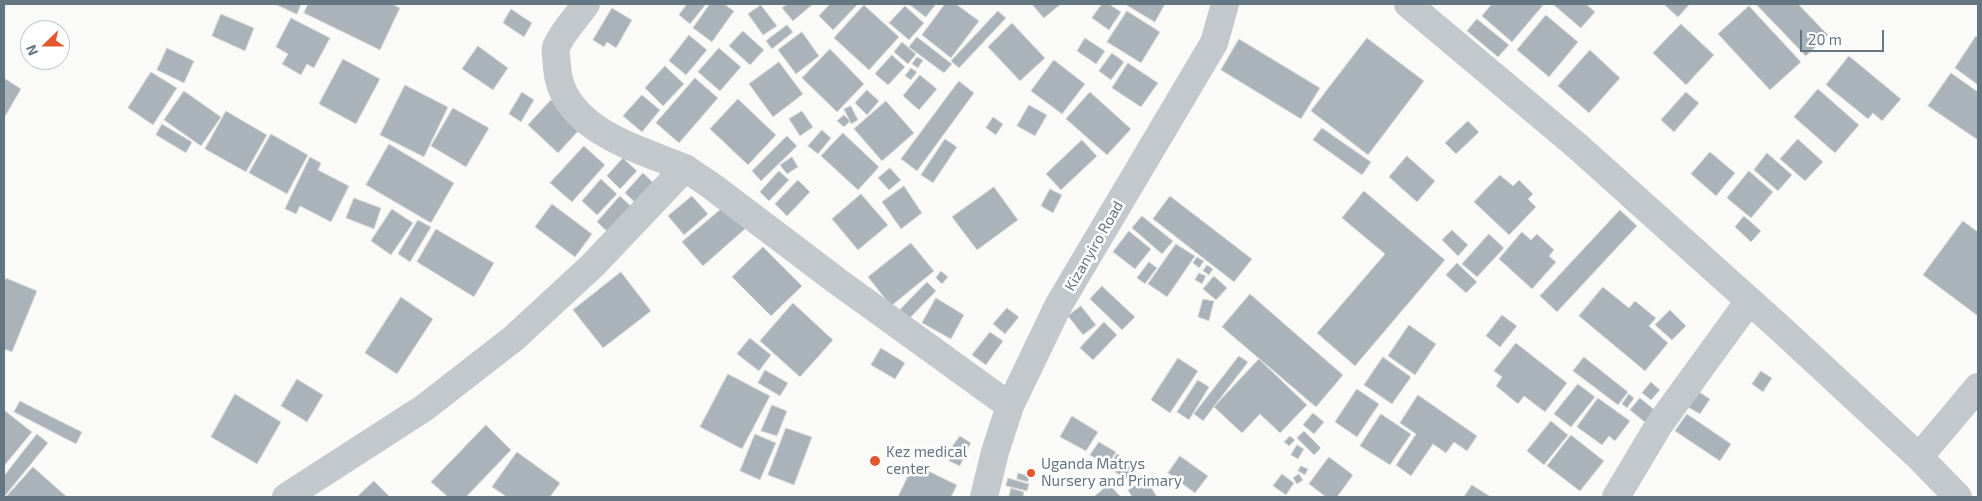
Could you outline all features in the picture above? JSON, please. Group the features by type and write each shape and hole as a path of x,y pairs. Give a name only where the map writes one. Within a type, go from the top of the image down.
{"street":[{"path":"586,4 556,46 558,77 570,103 584,121 608,136 685,168 1010,406"},
{"name":"Kizanyiro Road","path":"984,497 995,452 1010,406 1058,306 1214,43 1225,4"},
{"path":"1408,4 1576,145 1919,457 1958,497"},
{"path":"286,497 424,408 514,338 593,265 685,168"},
{"path":"1616,497 1660,426 1749,301"},
{"path":"1919,457 1978,387"}],"building":[{"path":"275,4 301,4 297,14"},
{"path":"308,4 392,4 400,8 380,50 304,13"},
{"path":"687,4 706,4 690,24 679,15"},
{"path":"710,4 724,4 734,11 712,42 693,28"},
{"path":"788,4 813,4 793,21 782,8"},
{"path":"830,4 858,4 833,30 819,16"},
{"path":"909,4 936,4 926,17"},
{"path":"945,4 956,4 979,21 951,58 922,35"},
{"path":"1032,4 1061,4 1044,18"},
{"path":"1102,4 1109,4 1121,12 1109,30 1092,18"},
{"path":"1125,4 1165,4 1155,22"},
{"path":"1492,4 1544,4 1512,42 1482,16"},
{"path":"1553,4 1586,4 1595,12 1581,28"},
{"path":"1664,4 1690,4 1678,17"},
{"path":"1756,4 1798,4 1828,35 1806,56"},
{"path":"761,5 777,26 763,35 748,14"},
{"path":"864,5 899,37 869,70 834,38"},
{"path":"905,6 924,23 909,40 889,23"},
{"path":"1749,6 1801,62 1770,90 1718,34"},
{"path":"612,8 632,20 616,48 607,42 604,47 593,40"},
{"path":"511,9 532,23 524,37 503,23"},
{"path":"998,11 1006,18 959,68 951,61"},
{"path":"1127,11 1160,32 1141,63 1107,42"},
{"path":"221,14 254,28 245,51 212,36"},
{"path":"1546,15 1578,42 1549,77 1517,50"},
{"path":"291,18 330,38 314,68 307,64 301,75 282,64 288,54 276,47"},
{"path":"1477,19 1509,45 1498,57 1467,31"},
{"path":"1012,23 1045,58 1020,81 988,47"},
{"path":"1681,24 1714,55 1686,85 1653,53"},
{"path":"787,25 793,32 772,49 766,41"},
{"path":"743,31 764,50 750,65 729,46"},
{"path":"802,32 819,56 796,74 778,50"},
{"path":"689,35 707,50 686,75 669,61"},
{"path":"1976,36 1978,38 1978,85 1955,68"},
{"path":"917,37 952,64 944,73 909,47"},
{"path":"1085,38 1105,51 1096,64 1077,51"},
{"path":"1367,38 1424,81 1368,155 1311,111"},
{"path":"1239,39 1320,88 1301,119 1221,70"},
{"path":"902,42 916,54 908,64 894,52"},
{"path":"478,46 508,68 493,90 462,69"},
{"path":"167,48 194,61 184,83 157,70"},
{"path":"719,48 741,67 720,91 698,72"},
{"path":"830,49 864,84 837,112 802,78"},
{"path":"1590,50 1620,78 1589,113 1558,86"},
{"path":"1112,53 1124,62 1111,80 1099,71"},
{"path":"892,55 905,67 888,85 875,74"},
{"path":"1849,56 1901,99 1882,121 1873,113 1868,119 1826,85"},
{"path":"917,57 923,60 918,68 912,64"},
{"path":"343,59 380,79 356,124 319,104"},
{"path":"1054,60 1085,84 1062,114 1031,91"},
{"path":"779,62 803,94 773,117 749,84"},
{"path":"1128,63 1158,83 1141,107 1112,88"},
{"path":"665,66 684,84 663,106 645,88"},
{"path":"911,68 917,72 911,80 905,76"},
{"path":"151,72 177,88 153,125 128,108"},
{"path":"1951,73 1978,92 1978,140 1928,106"},
{"path":"920,75 937,89 919,110 903,96"},
{"path":"4,78 21,89 4,118"},
{"path":"695,78 718,98 679,143 656,123"},
{"path":"959,81 974,93 917,171 901,159"},
{"path":"405,85 448,107 424,157 380,135"},
{"path":"1818,89 1859,125 1835,153 1794,117"},
{"path":"867,90 879,101 867,115 855,103"},
{"path":"184,91 221,117 201,146 164,120"},
{"path":"522,92 534,100 521,122 509,114"},
{"path":"1090,92 1131,129 1107,155 1066,119"},
{"path":"1686,92 1699,103 1674,132 1661,120"},
{"path":"642,95 660,110 642,132 623,116"},
{"path":"738,99 776,135 748,165 710,129"},
{"path":"551,100 581,128 558,153 528,125"},
{"path":"886,101 914,133 882,161 854,129"},
{"path":"1029,105 1047,115 1035,136 1017,126"},
{"path":"851,106 858,120 851,124 844,109"},
{"path":"453,108 489,128 466,167 431,146"},
{"path":"226,111 267,135 246,172 205,149"},
{"path":"802,111 813,127 800,136 789,119"},
{"path":"844,115 850,121 844,127 837,121"},
{"path":"993,117 1003,124 996,135 986,128"},
{"path":"1468,121 1479,132 1456,154 1445,143"},
{"path":"162,124 192,142 186,153 156,135"},
{"path":"1322,128 1371,162 1362,175 1313,140"},
{"path":"822,130 831,138 818,154 808,146"},
{"path":"843,133 879,167 858,190 821,156"},
{"path":"271,134 308,155 287,194 249,173"},
{"path":"787,136 797,146 761,181 752,171"},
{"path":"945,139 957,147 933,183 921,175"},
{"path":"1798,139 1823,162 1805,181 1780,159"},
{"path":"1082,140 1097,156 1061,190 1046,174"},
{"path":"389,144 454,183 431,223 366,185"},
{"path":"584,146 605,165 572,202 550,183"},
{"path":"1710,152 1735,173 1716,196 1691,174"},
{"path":"1767,153 1792,175 1778,191 1754,170"},
{"path":"1407,156 1435,181 1417,202 1389,177"},
{"path":"310,157 321,163 318,170 349,186 331,222 300,206 296,214 285,209"},
{"path":"792,157 798,167 787,174 780,165"},
{"path":"623,158 637,171 620,189 607,176"},
{"path":"890,168 901,180 889,190 878,178"},
{"path":"779,171 789,180 769,201 760,192"},
{"path":"1749,171 1773,192 1751,218 1727,198"},
{"path":"643,173 660,189 642,209 625,193"},
{"path":"1500,175 1513,186 1519,180 1533,194 1528,199 1536,207 1509,235 1474,202"},
{"path":"601,179 617,194 597,215 582,201"},
{"path":"798,180 810,192 787,216 775,204"},
{"path":"904,186 922,213 901,229 882,202"},
{"path":"994,187 1018,220 977,250 952,217"},
{"path":"1050,189 1062,195 1053,213 1041,206"},
{"path":"1364,191 1445,260 1355,366 1317,333 1385,254 1342,218"},
{"path":"861,194 888,225 858,250 832,219"},
{"path":"620,196 635,210 612,236 597,222"},
{"path":"692,196 708,214 684,235 668,216"},
{"path":"1170,196 1252,259 1234,282 1153,219"},
{"path":"354,198 381,208 374,229 346,218"},
{"path":"552,204 592,234 575,257 535,227"},
{"path":"726,205 746,228 703,266 682,242"},
{"path":"392,209 413,223 391,255 371,241"},
{"path":"1620,210 1637,226 1557,312 1540,296"},
{"path":"1142,216 1173,241 1162,254 1132,228"},
{"path":"1744,216 1761,231 1751,242 1735,227"},
{"path":"418,220 431,227 410,262 398,254"},
{"path":"1963,221 1978,232 1978,316 1923,275"},
{"path":"436,229 494,263 474,297 417,262"},
{"path":"1452,230 1468,245 1458,256 1442,240"},
{"path":"1129,231 1151,249 1135,269 1113,252"},
{"path":"1522,232 1531,240 1537,234 1554,250 1549,256 1556,262 1532,289 1499,259"},
{"path":"1489,234 1504,248 1477,277 1462,264"},
{"path":"911,243 934,271 891,306 868,277"},
{"path":"1176,244 1195,256 1167,297 1148,284"},
{"path":"763,247 802,286 771,316 732,277"},
{"path":"1197,257 1204,261 1199,268 1193,263"},
{"path":"1149,262 1157,268 1145,284 1137,278"},
{"path":"1457,263 1477,282 1466,293 1446,275"},
{"path":"1207,265 1213,269 1209,275 1203,271"},
{"path":"941,271 948,277 942,284 936,278"},
{"path":"621,272 651,311 603,348 573,310"},
{"path":"1199,273 1206,276 1202,284 1195,280"},
{"path":"1214,276 1227,288 1216,300 1203,289"},
{"path":"6,278 37,291 12,352 4,349 4,282"},
{"path":"927,282 936,291 905,323 896,314"},
{"path":"1102,286 1135,317 1122,330 1090,299"},
{"path":"1603,287 1629,308 1635,301 1656,318 1649,326 1668,343 1645,371 1579,316"},
{"path":"1250,294 1343,375 1316,407 1222,327"},
{"path":"401,297 433,319 397,374 365,353"},
{"path":"936,298 964,315 951,339 922,323"},
{"path":"1203,299 1214,301 1209,321 1198,317"},
{"path":"793,303 833,340 800,377 760,341"},
{"path":"1081,306 1096,325 1083,335 1068,316"},
{"path":"1007,308 1019,317 1005,334 993,324"},
{"path":"1670,310 1686,326 1672,340 1655,325"},
{"path":"1502,315 1517,326 1500,347 1486,336"},
{"path":"1104,322 1117,335 1093,360 1080,348"},
{"path":"1409,325 1436,344 1415,375 1388,356"},
{"path":"990,332 1003,341 986,365 972,355"},
{"path":"750,338 771,355 759,371 737,354"},
{"path":"1516,343 1567,383 1545,412 1524,396 1518,404 1496,386 1502,377 1494,371"},
{"path":"881,348 905,363 895,379 871,365"},
{"path":"1239,356 1248,362 1203,421 1194,414"},
{"path":"1383,357 1411,377 1392,404 1364,385"},
{"path":"1584,357 1628,392 1618,405 1573,371"},
{"path":"1178,358 1198,371 1170,413 1151,400"},
{"path":"1259,359 1307,405 1280,433 1260,414 1242,433 1214,407"},
{"path":"765,370 788,383 780,396 758,383"},
{"path":"1761,371 1772,378 1763,392 1752,384"},
{"path":"728,374 770,396 742,449 700,427"},
{"path":"297,379 323,395 307,422 281,406"},
{"path":"1198,380 1209,387 1189,420 1177,412"},
{"path":"1651,382 1660,390 1651,400 1642,393"},
{"path":"1578,384 1595,397 1571,427 1554,414"},
{"path":"1357,389 1379,404 1357,437 1335,422"},
{"path":"1696,390 1710,399 1700,414 1686,406"},
{"path":"235,394 281,422 257,464 211,437"},
{"path":"1629,394 1634,398 1627,408 1622,404"},
{"path":"1418,395 1477,436 1467,451 1454,442 1446,453 1433,444 1411,476 1396,465 1416,434 1400,423"},
{"path":"1598,398 1630,421 1615,441 1609,436 1602,445 1577,427"},
{"path":"1640,398 1656,411 1646,423 1630,410"},
{"path":"20,401 82,432 76,444 14,412"},
{"path":"772,405 787,411 777,436 761,431"},
{"path":"4,410 32,432 4,466"},
{"path":"1313,413 1324,422 1314,434 1303,425"},
{"path":"1381,414 1411,434 1390,465 1360,446"},
{"path":"1687,414 1731,444 1720,461 1675,431"},
{"path":"1072,416 1098,432 1086,451 1060,437"},
{"path":"1551,421 1568,435 1544,465 1527,451"},
{"path":"486,425 511,450 466,497 448,497 431,482"},
{"path":"786,428 812,437 794,485 768,475"},
{"path":"1304,431 1321,448 1314,455 1297,438"},
{"path":"37,434 48,443 4,497 4,476"},
{"path":"755,434 776,443 760,480 740,471"},
{"path":"1571,435 1604,461 1580,491 1547,466"},
{"path":"960,436 971,443 963,455 952,447"},
{"path":"1290,436 1295,440 1289,446 1284,442"},
{"path":"1099,442 1116,452 1107,466 1090,455"},
{"path":"1297,445 1304,449 1298,459 1291,455"},
{"path":"517,452 560,483 550,497 507,497 492,487"},
{"path":"952,454 963,459 960,466 949,461"},
{"path":"1117,454 1135,466 1127,479 1108,468"},
{"path":"1180,456 1208,476 1195,493 1168,473"},
{"path":"1329,457 1353,475 1337,497 1326,497 1309,484"},
{"path":"914,464 957,485 951,497 898,497"},
{"path":"1301,466 1308,469 1305,475 1298,471"},
{"path":"33,467 67,497 6,497"},
{"path":"1018,473 1029,476 1028,482 1017,479"},
{"path":"1282,474 1294,483 1286,495 1273,486"},
{"path":"1299,474 1303,480 1297,484 1293,478"},
{"path":"1008,478 1029,484 1027,491 1006,486"},
{"path":"1146,479 1157,497 1132,497 1128,490"},
{"path":"374,481 390,497 357,497"},
{"path":"1109,484 1121,497 1094,497"},
{"path":"1472,485 1491,497 1464,497"},
{"path":"1011,488 1024,492 1023,497 1009,497"}],"place":[{"name":"Kez medical center","path":"875,461"},
{"name":"Uganda Matrys Nursery and Primary","path":"1031,473"}]}
